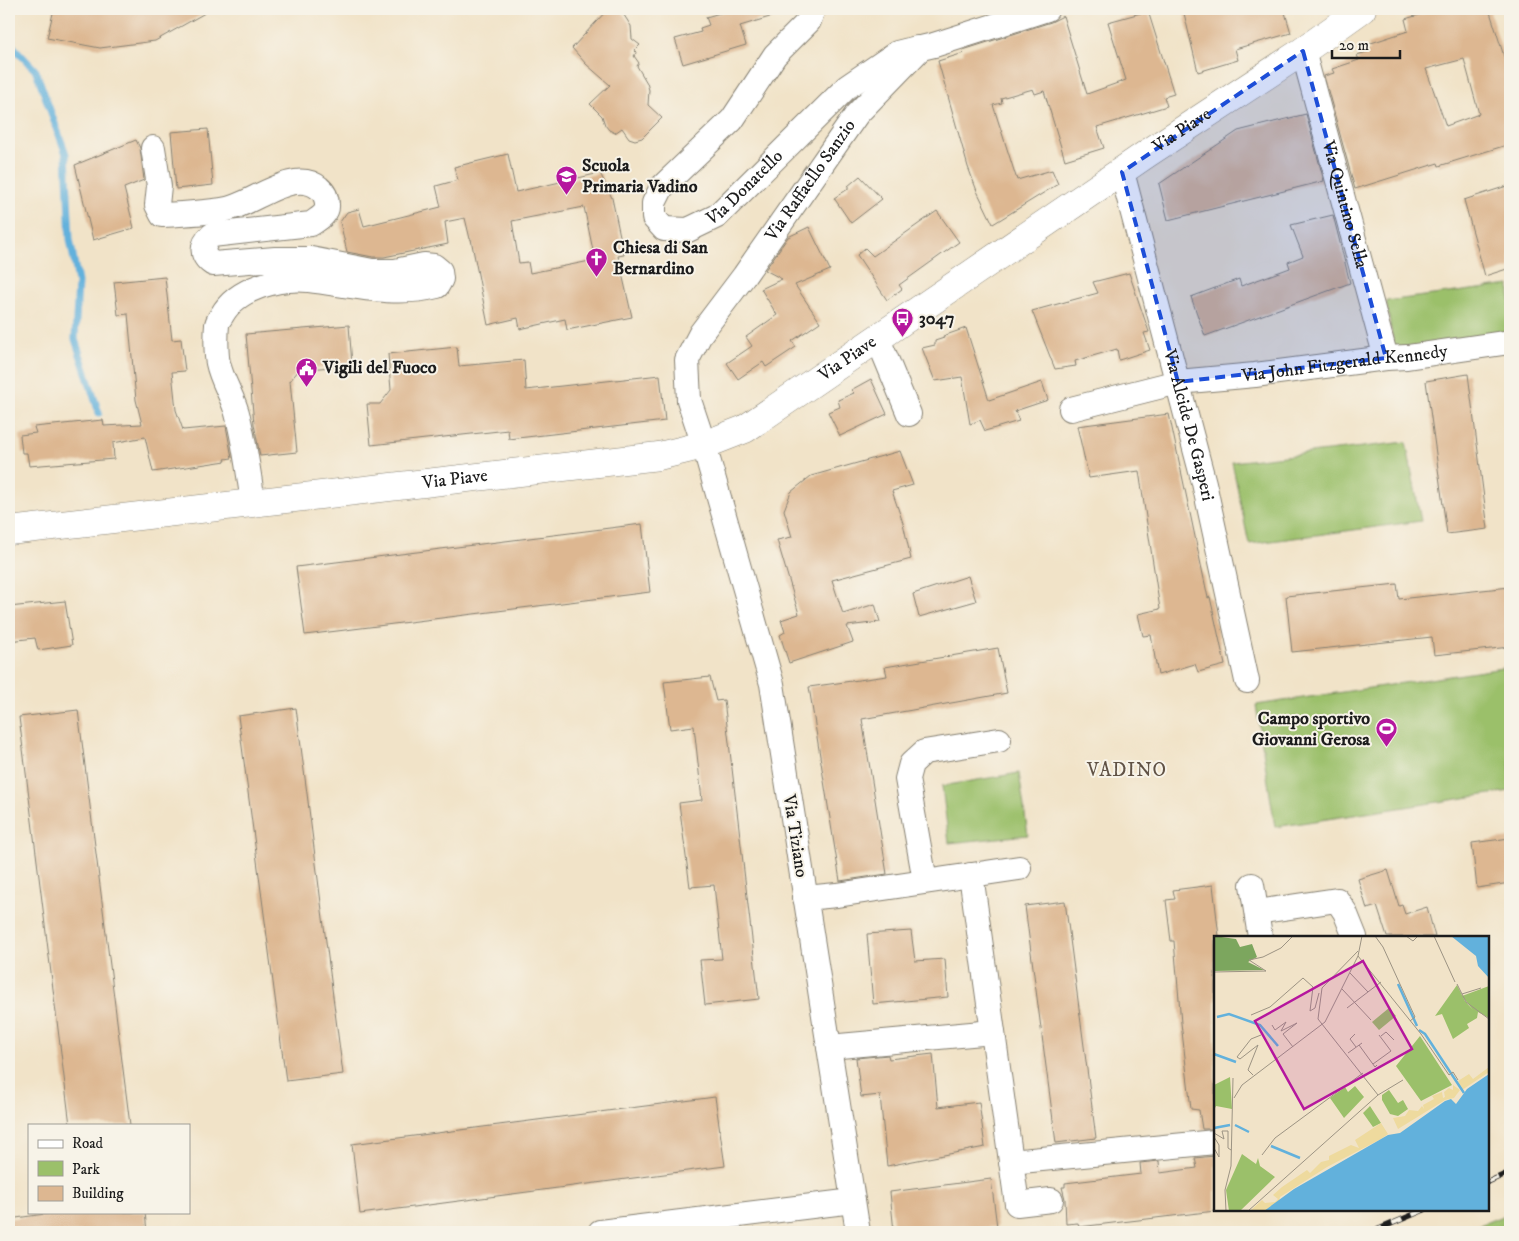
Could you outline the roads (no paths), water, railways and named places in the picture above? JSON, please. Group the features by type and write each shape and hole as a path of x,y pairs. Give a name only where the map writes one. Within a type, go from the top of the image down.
{"main road":[{"name":"Via Piave","path":"9,531 659,456 704,446 745,429 1303,51 1362,9"}],"street":[{"name":"Via Donatello","path":"813,9 808,21 775,55 732,120 662,187 654,203 654,218 664,229 688,230 717,216 847,86 897,53 921,48"},
{"path":"921,48 1047,9"},
{"name":"Via Raffaello Sanzio","path":"704,446 688,400 687,360 701,333 744,276 857,114 921,48"},
{"name":"Via Quintino Sella","path":"1303,51 1386,358"},
{"path":"152,148 160,186 157,205 162,215 228,209 289,183 304,182 313,184 321,189 326,198 328,208 323,216 311,224 212,235 205,242 203,251 207,260 213,264 275,259 311,259 372,271 395,271 424,265 434,266 440,271 441,278 437,286 425,289 373,290 330,282 284,280 258,287 227,305 217,324 218,363 238,414 253,503"},
{"name":"Via Alcide De Gasperi","path":"1122,172 1204,483 1247,682"},
{"path":"878,339 909,414"},
{"name":"Via John Fitzgerald Kennedy","path":"1071,409 1178,382 1407,357 1510,342"},
{"name":"Via Tiziano","path":"704,446 772,684 858,1232"},
{"path":"925,881 907,779 911,764 924,752 999,740"},
{"path":"805,898 1018,868"},
{"path":"971,875 1017,1204 1051,1200"},
{"path":"1252,885 1260,936"},
{"path":"1257,912 1337,900 1345,912 1355,936"},
{"path":"829,1047 993,1032"},
{"path":"1011,1162 1214,1142"},
{"path":"600,1232 853,1201"}],"waterway":[{"path":"9,42 36,71 66,154 70,239 78,282 75,339 99,413"}],"railway":[{"path":"1489,1182 1510,1172"},
{"path":"1372,1232 1422,1211"}],"place":[{"name":"Scuola Primaria Vadino","path":"566,195"},
{"name":"Chiesa di San Bernardino","path":"597,277"},
{"name":"3047","path":"903,338"},
{"name":"Vigili del Fuoco","path":"307,387"},
{"name":"Campo sportivo Giovanni Gerosa","path":"1386,748"}],"district":[{"name":"VADINO","path":"1127,770"}]}
